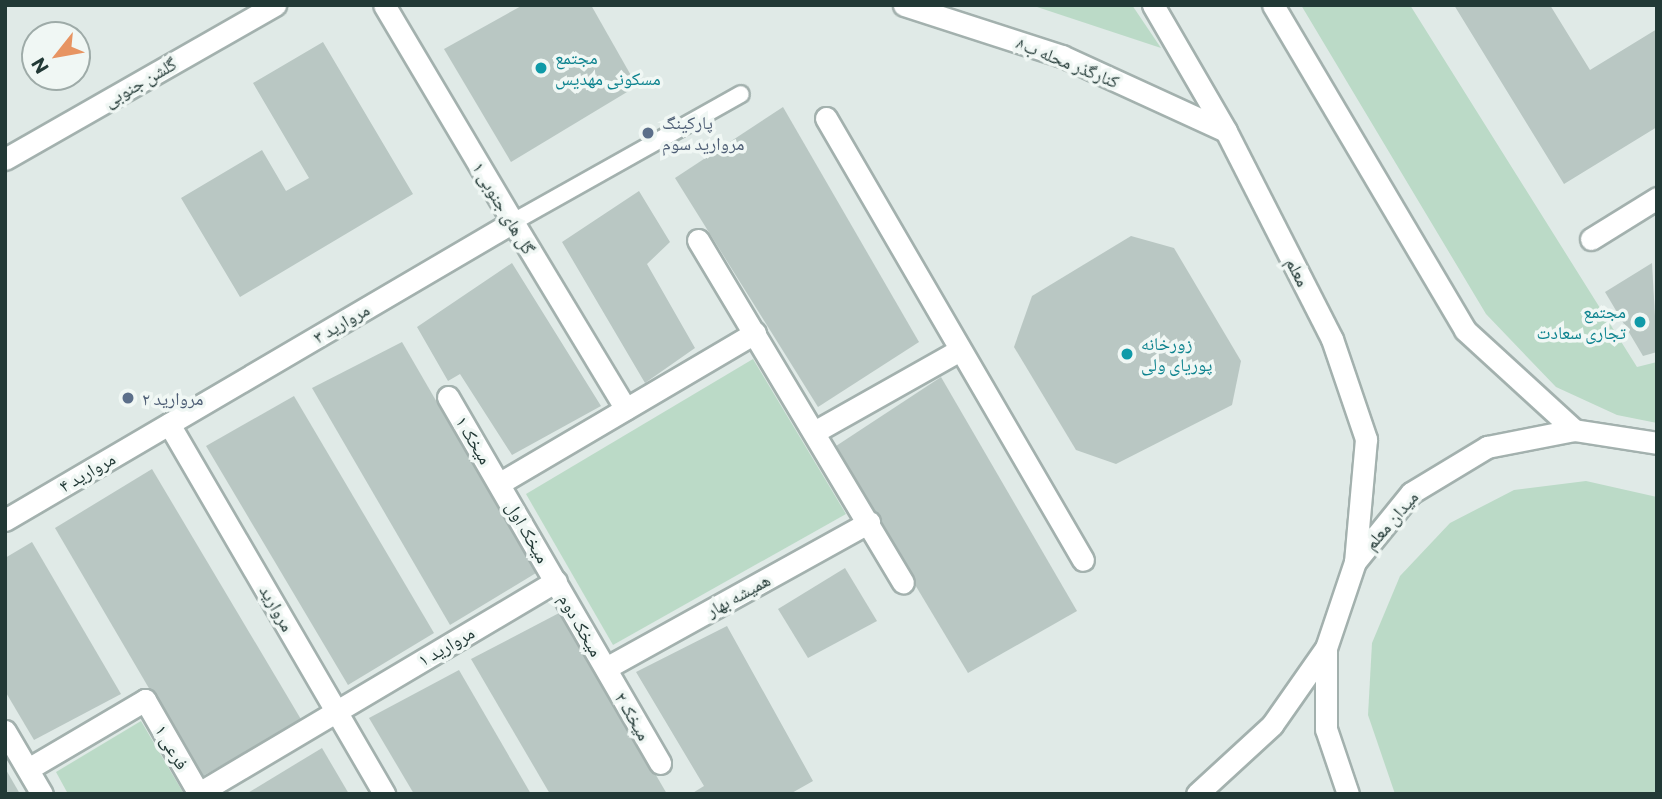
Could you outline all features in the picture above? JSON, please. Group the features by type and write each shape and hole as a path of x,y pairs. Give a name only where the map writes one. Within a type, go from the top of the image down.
{"street":[{"name":"گلشن جنوبی","path":"5,159 275,5"},
{"name":"گل های جنوبی ۱","path":"384,5 626,410"},
{"name":"کنارگذر محله ب۸","path":"904,5 1062,56 1226,131"},
{"name":"معلم","path":"1153,5 1226,131 1332,339 1366,439 1355,562"},
{"path":"1273,5 1465,330 1574,430"},
{"path":"827,118 1083,561"},
{"path":"1591,239 1657,198"},
{"name":"مروارید ۳","path":"169,424 513,222"},
{"path":"698,240 816,431 903,582"},
{"path":"500,483 755,333"},
{"path":"816,431 960,350"},
{"name":"میخک ۱","path":"448,397 500,483"},
{"name":"مروارید ۴","path":"5,520 169,424"},
{"name":"مروارید","path":"169,424 384,794"},
{"name":"میدان معلم","path":"1348,794 1326,729 1326,648 1355,562 1410,493 1486,447 1574,430 1657,443"},
{"name":"میخک اول","path":"500,483 556,581"},
{"name":"همیشه بهار","path":"606,668 869,522"},
{"name":"مروارید ۱","path":"337,710 556,581"},
{"name":"میخک دوم","path":"556,581 606,668"},
{"path":"1197,794 1272,725 1326,648"},
{"name":"میخک ۲","path":"606,668 660,764"},
{"name":"فرعی ۱","path":"28,769 145,701 199,793"},
{"path":"199,793 337,710"},
{"path":"5,731 42,794"}],"lane":[{"path":"513,222 741,94"}],"green space":[{"path":"1031,5 1132,5 1161,48"},
{"path":"1301,5 1410,5 1637,367 1657,362 1657,423 1617,415 1556,387 1486,314"},
{"path":"753,359 846,514 613,645 526,494"},
{"path":"1586,481 1657,497 1657,794 1395,794 1368,715 1372,643 1400,576 1450,523 1514,490"},
{"path":"141,721 184,794 68,794 56,772"}],"building":[{"name":"مجتمع مسکونی مهدیس","path":"523,5 591,5 637,86 511,162 444,49"},
{"path":"1454,5 1550,5 1590,70 1657,29 1657,127 1564,184"},
{"path":"323,42 413,194 240,297 181,198 262,150 286,191 309,178 253,83"},
{"path":"783,107 919,342 818,407 675,178"},
{"path":"639,191 670,242 647,264 695,348 645,383 562,242"},
{"name":"زورخانه پوریای ولی","path":"1131,236 1174,248 1241,361 1232,405 1116,464 1076,450 1014,347 1032,296"},
{"path":"512,263 601,406 512,455 460,374 448,381 417,327"},
{"name":"مجتمع تجاری سعادت","path":"1652,263 1657,352 1643,356 1605,292"},
{"path":"402,342 536,573 450,625 312,388"},
{"path":"941,377 1077,611 968,673 833,448"},
{"path":"294,396 434,633 348,685 206,446"},
{"path":"152,469 302,721 201,777 55,528"},
{"path":"32,542 121,694 34,740 5,691 5,558"},
{"path":"845,568 877,621 808,658 778,609"},
{"path":"561,612 667,794 550,794 471,659"},
{"path":"727,626 813,781 790,794 691,794 704,786 636,672"},
{"path":"459,670 531,794 414,794 369,718"},
{"path":"322,748 349,794 246,794"},
{"path":"5,768 20,794 5,794"}],"place":[{"name":"مجتمع مسکونی مهدیس","path":"541,68"},
{"name":"پارکینگ مروارید سوم","path":"648,133"},
{"name":"مجتمع تجاری سعادت","path":"1640,322"},
{"name":"زورخانه پوریای ولی","path":"1127,354"},
{"name":"مروارید ۲","path":"128,398"}]}
